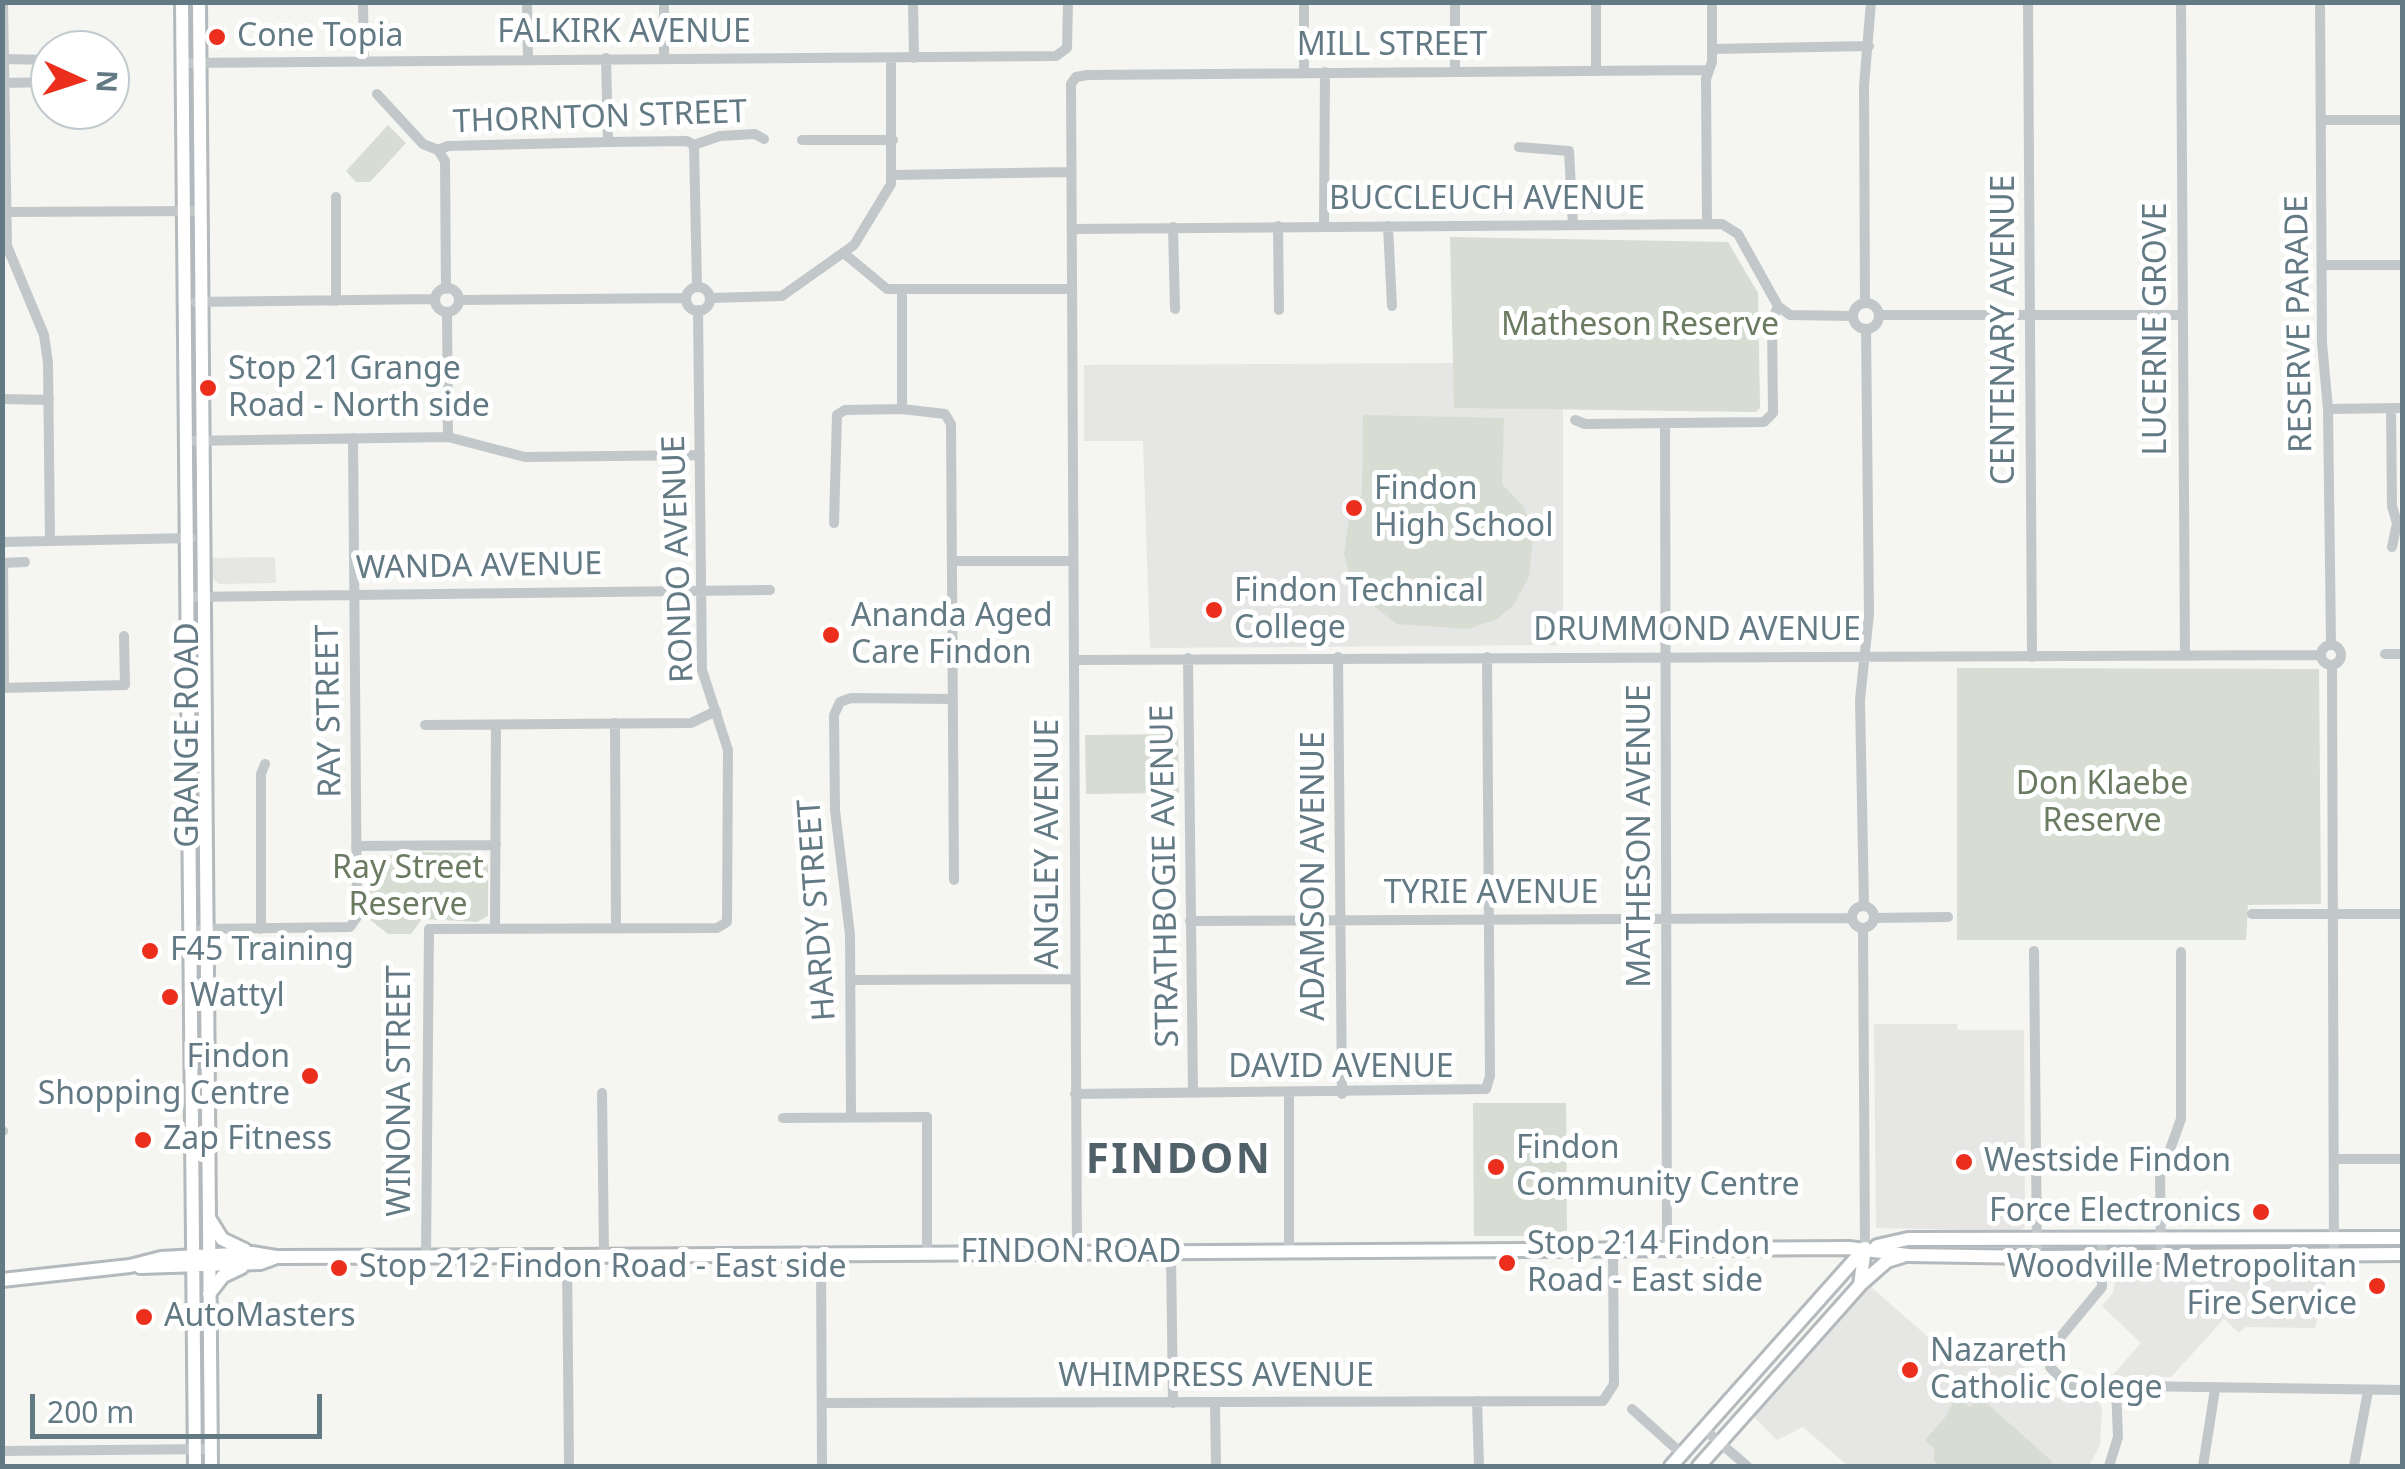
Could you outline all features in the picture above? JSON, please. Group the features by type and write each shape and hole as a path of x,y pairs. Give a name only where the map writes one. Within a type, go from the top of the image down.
{"main road":[{"name":"GRANGE ROAD","path":"182,2 193,1261 202,1296 211,1466"},
{"name":"GRANGE ROAD","path":"195,1466 202,1296 208,1260 198,2"},
{"path":"191,1035 206,1046"},
{"path":"191,1051 206,1046"},
{"path":"193,1229 163,1263 202,1296 250,1258 222,1239 208,1216"},
{"name":"FINDON ROAD","path":"2,1280 208,1260 426,1254 1821,1249 1865,1248 1908,1240 2402,1238"},
{"path":"1970,1255 1982,1240"},
{"name":"FINDON ROAD","path":"1865,1248 1907,1254 2037,1258 2402,1254"},
{"path":"1671,1466 1865,1248"},
{"path":"1860,1284 1865,1248"},
{"path":"1821,1249 1837,1263 1836,1280"},
{"path":"1699,1466 1860,1284 1887,1260 1907,1254"}],"street":[{"path":"3,2 7,246 44,335 49,400 50,541"},
{"path":"364,2 364,60"},
{"path":"527,2 528,58"},
{"path":"664,2 664,57"},
{"path":"914,2 914,58"},
{"name":"FALKIRK AVENUE","path":"183,63 1056,56 1064,52 1068,2"},
{"path":"1304,2 1304,72"},
{"path":"1455,2 1455,70"},
{"path":"1596,2 1596,70"},
{"path":"1712,2 1707,224 1722,224 1738,234 1778,306 1790,315 1853,316 1866,329 1869,614 1860,700 1864,906 1875,918"},
{"path":"1866,302 1864,86 1871,2"},
{"name":"CENTENARY AVENUE","path":"2028,2 2032,656"},
{"name":"LUCERNE GROVE","path":"2181,2 2184,656"},
{"name":"RESERVE PARADE","path":"2320,2 2331,645"},
{"path":"1712,49 1869,46"},
{"path":"606,58 608,142"},
{"path":"697,287 710,298 782,296 846,256 872,220 893,175 892,58"},
{"path":"4,59 30,60"},
{"name":"MILL STREET","path":"1076,77 1708,70"},
{"path":"1324,226 1326,72"},
{"name":"ANGLEY AVENUE","path":"1076,77 1071,84 1071,172 1077,1253"},
{"path":"4,83 30,82"},
{"path":"377,94 423,144 438,150 444,161 446,288 436,300 437,307 447,312"},
{"path":"2322,120 2402,120"},
{"name":"THORNTON STREET","path":"438,150 448,146 608,142 687,141 694,145 720,136 755,134 764,139"},
{"path":"802,140 892,140"},
{"path":"446,288 459,300 686,298 697,287 694,145"},
{"path":"1519,147 1569,150 1573,225"},
{"path":"893,175 1071,172"},
{"path":"336,197 336,301"},
{"path":"7,212 200,211"},
{"name":"BUCCLEUCH AVENUE","path":"1072,229 1707,224"},
{"path":"1278,226 1279,310"},
{"path":"1388,226 1392,306"},
{"path":"1174,227 1175,308"},
{"path":"846,256 880,287 1072,289"},
{"path":"2322,266 2402,264"},
{"path":"902,290 902,409"},
{"path":"686,298 689,306 698,310 706,307 710,298"},
{"path":"185,302 436,300"},
{"path":"448,437 447,312 459,300"},
{"path":"1866,302 1876,307 1880,315"},
{"path":"1853,316 1858,306 1866,302"},
{"path":"1574,420 1585,424 1764,422 1770,418 1772,321 1778,306"},
{"name":"RONDO AVENUE","path":"429,929 717,928 727,922 728,750 702,670 698,310"},
{"path":"1880,315 2182,315"},
{"path":"1866,329 1874,327 1880,315"},
{"path":"2,399 49,400"},
{"path":"2328,410 2397,408 2392,506 2400,523 2392,547"},
{"path":"834,523 836,415 845,410 936,410 951,424 954,880"},
{"name":"MATHESON AVENUE","path":"1665,423 1667,1250"},
{"path":"186,441 448,437 525,457 700,454"},
{"name":"RAY STREET","path":"261,929 354,924 353,438"},
{"path":"2,542 202,538"},
{"path":"952,561 1073,561"},
{"path":"26,562 3,563 3,688 125,685 124,636"},
{"name":"WANDA AVENUE","path":"188,597 770,590"},
{"path":"2331,645 2341,652 2340,662 2332,666 2324,663 2320,655 2331,645"},
{"path":"2385,654 2402,654"},
{"name":"DRUMMOND AVENUE","path":"1074,660 2320,655"},
{"name":"ADAMSON AVENUE","path":"1338,657 1342,1094"},
{"path":"1488,657 1488,919"},
{"name":"STRATHBOGIE AVENUE","path":"1188,658 1193,1093"},
{"path":"2332,666 2334,1254"},
{"name":"HARDY STREET","path":"851,1117 851,980 835,810 834,714 840,702 952,699"},
{"path":"426,726 690,723 716,712"},
{"path":"615,723 616,928"},
{"path":"496,724 496,929"},
{"path":"190,930 261,929 261,774 265,764"},
{"path":"356,846 496,845"},
{"path":"1864,906 1852,918 1863,929 1865,1248"},
{"path":"2252,914 2402,914"},
{"path":"1863,929 1875,918 1948,917"},
{"name":"TYRIE AVENUE","path":"1190,921 1852,918"},
{"name":"DAVID AVENUE","path":"1075,1094 1342,1094 1486,1089 1490,1076 1488,919"},
{"name":"WINONA STREET","path":"426,1254 429,929"},
{"path":"2034,951 2037,1258"},
{"path":"2161,1256 2160,1177 2181,1119 2181,952"},
{"path":"851,980 1075,978"},
{"path":"602,1093 604,1256"},
{"path":"1289,1094 1289,1252"},
{"path":"783,1118 926,1117 927,1254"},
{"path":"2334,1159 2402,1159"},
{"path":"2102,1240 2102,1287 2056,1341 2048,1360 2067,1385 2402,1390"},
{"name":"WHIMPRESS AVENUE","path":"822,1403 1603,1401 1610,1396 1614,1384 1613,1250"},
{"path":"1171,1252 1173,1403"},
{"path":"821,1254 822,1466"},
{"path":"567,1256 569,1466"},
{"path":"2110,1466 2118,1436 2116,1388"},
{"path":"2203,1466 2215,1388"},
{"path":"2354,1466 2368,1390"},
{"path":"1477,1401 1479,1466"},
{"path":"1215,1403 1216,1466"},
{"path":"1632,1409 1682,1454"},
{"path":"1704,1429 1747,1466"},
{"path":"2,1450 211,1449"}],"shaded area":[{"name":"Findon High School","path":"1453,363 1455,408 1563,407 1563,645 1150,648 1143,441 1084,441 1084,365"},
{"path":"275,557 276,583 219,584 212,578 212,558"},
{"path":"1874,1024 1957,1024 1958,1030 2024,1030 2025,1226 2021,1231 1876,1228"},
{"path":"2117,1268 2329,1268 2315,1328 2246,1327 2239,1333 2224,1319 2171,1377 2111,1377 2141,1343 2102,1306 2113,1293"},
{"name":"Nazareth Catholic Colege","path":"1870,1286 1950,1356 2015,1358 2057,1398 2098,1401 2102,1408 2100,1445 2089,1466 1848,1466 1803,1427 1777,1440 1751,1414"}],"green space":[{"path":"388,125 406,143 370,182 356,182 346,171"},
{"name":"Matheson Reserve","path":"1450,237 1728,242 1758,293 1760,408 1756,412 1454,408"},
{"path":"1363,415 1504,418 1502,484 1524,507 1533,538 1529,576 1513,606 1497,619 1468,629 1397,624 1353,590 1344,554 1349,519 1362,494"},
{"name":"Don Klaebe Reserve","path":"1957,668 2319,669 2321,904 2248,905 2246,940 1957,940"},
{"path":"1178,734 1179,793 1086,794 1085,735"},
{"name":"Ray Street Reserve","path":"472,853 488,859 488,916 477,922 422,919 411,934 388,934 368,918 368,874 377,873 378,862 385,856"},
{"path":"1473,1103 1566,1103 1567,1236 1474,1236"},
{"path":"1956,1395 1970,1407 1977,1399 1983,1400 2053,1462 2049,1466 1940,1466 1934,1461 1934,1448 1925,1440 1947,1415"}],"place":[{"name":"Cone Topia","path":"217,37"},
{"name":"Stop 21 Grange Road - North side","path":"208,388"},
{"name":"Findon High School","path":"1354,508"},
{"name":"Findon Technical College","path":"1214,610"},
{"name":"Ananda Aged Care Findon","path":"831,635"},
{"name":"F45 Training","path":"150,951"},
{"name":"Wattyl","path":"170,997"},
{"name":"Findon Shopping Centre","path":"310,1076"},
{"name":"Zap Fitness","path":"143,1140"},
{"name":"Westside Findon","path":"1964,1162"},
{"name":"Findon Community Centre","path":"1496,1167"},
{"name":"Force Electronics","path":"2261,1212"},
{"name":"Stop 214 Findon Road - East side","path":"1507,1263"},
{"name":"Stop 212 Findon Road - East side","path":"339,1268"},
{"name":"Woodville Metropolitan Fire Service","path":"2377,1286"},
{"name":"AutoMasters","path":"144,1317"},
{"name":"Nazareth Catholic Colege","path":"1910,1370"}],"district":[{"name":"FINDON","path":"1179,1161"}]}
